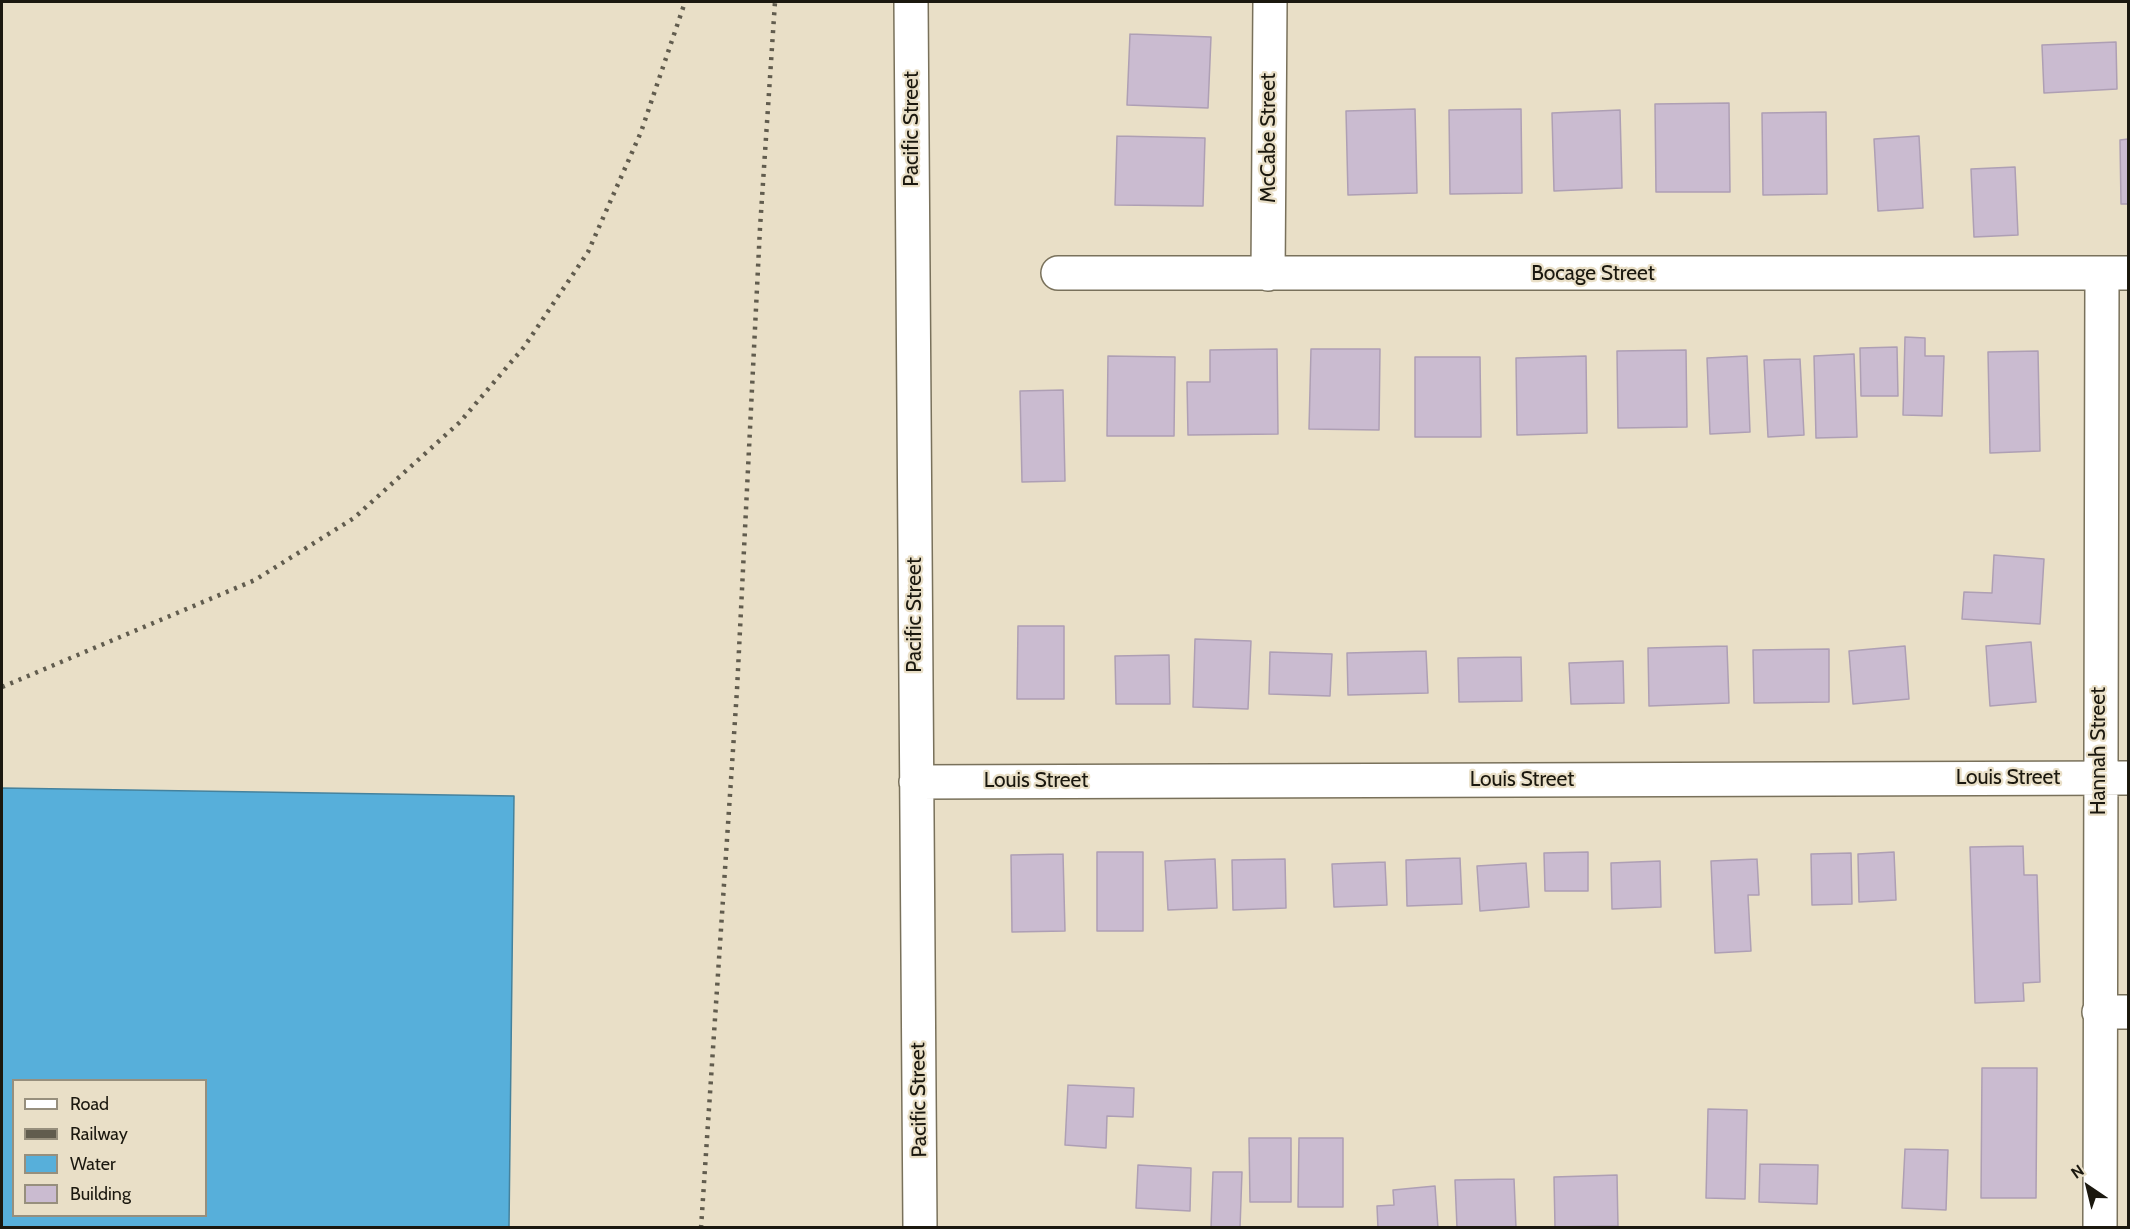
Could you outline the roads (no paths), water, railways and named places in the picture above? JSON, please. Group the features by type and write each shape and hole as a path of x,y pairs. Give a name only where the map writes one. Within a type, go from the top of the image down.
{"street":[{"name":"Pacific Street","path":"911,2 920,1227"},
{"name":"McCabe Street","path":"1268,274 1270,2"},
{"name":"Bocage Street","path":"1058,273 2115,273"},
{"name":"Hannah Street","path":"2100,1227 2114,1012 2115,273"},
{"name":"Louis Street","path":"916,782 2114,778"}],"water":[{"path":"2,788 514,796 509,1227 2,1227"}],"railway":[{"path":"2,687 255,580 354,518 460,422 524,347 588,252 641,132 685,2"},
{"path":"701,1228 737,690 760,228 775,2"}]}
